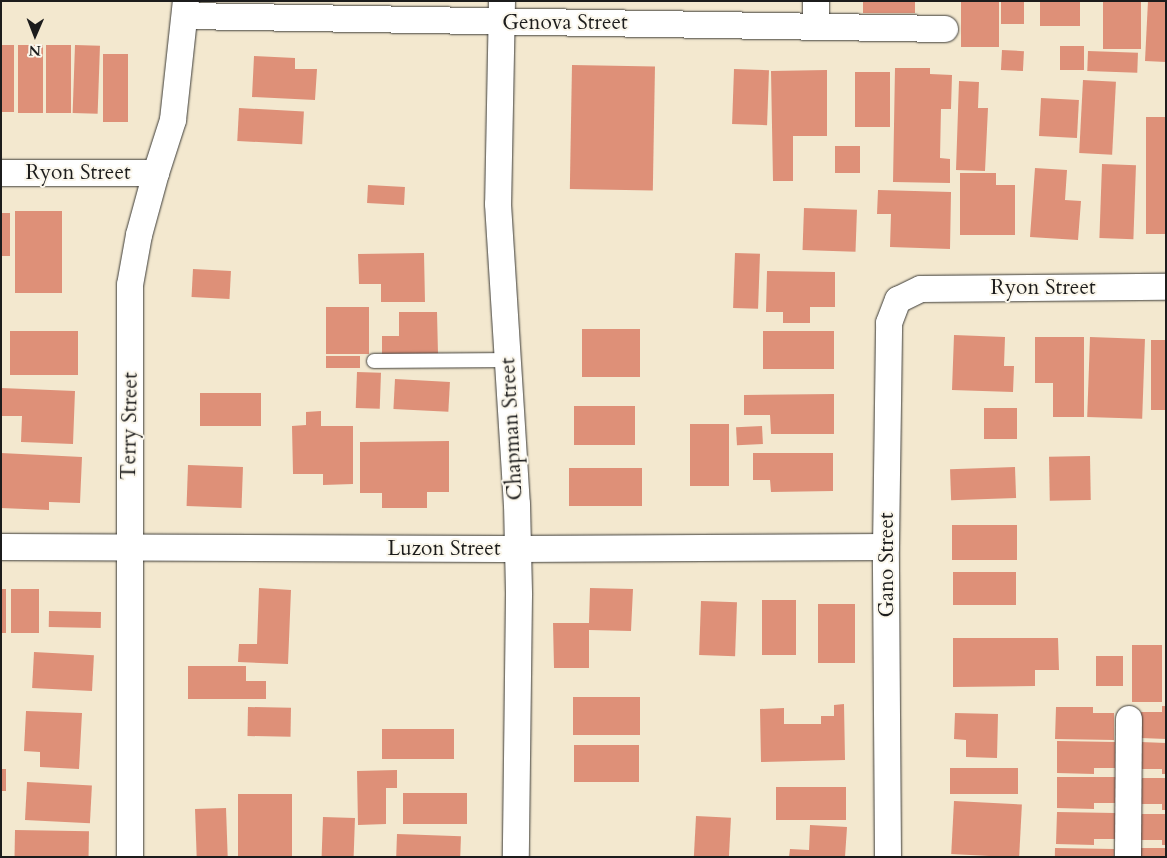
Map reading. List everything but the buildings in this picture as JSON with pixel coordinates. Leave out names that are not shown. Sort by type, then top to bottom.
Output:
[{"type":"street","name":"Genova Street","points":[[186,9],[816,14],[945,29]]},
{"type":"street","name":"Terry Street","points":[[130,857],[130,285],[139,236],[156,173],[174,120],[186,9]]},
{"type":"street","name":"Chapman Street","points":[[502,12],[498,204],[518,549],[516,857]]},
{"type":"street","name":"Ryon Street","points":[[1,173],[156,173]]},
{"type":"street","name":"Ryon Street","points":[[921,289],[1166,287]]},
{"type":"street","name":"Gano Street","points":[[888,857],[886,546],[890,323],[898,300],[921,289]]},
{"type":"street","name":"Luzon Street","points":[[1,547],[518,549],[886,546]]},
{"type":"street","points":[[1128,857],[1129,719]]},
{"type":"lane","points":[[374,361],[508,360]]}]
